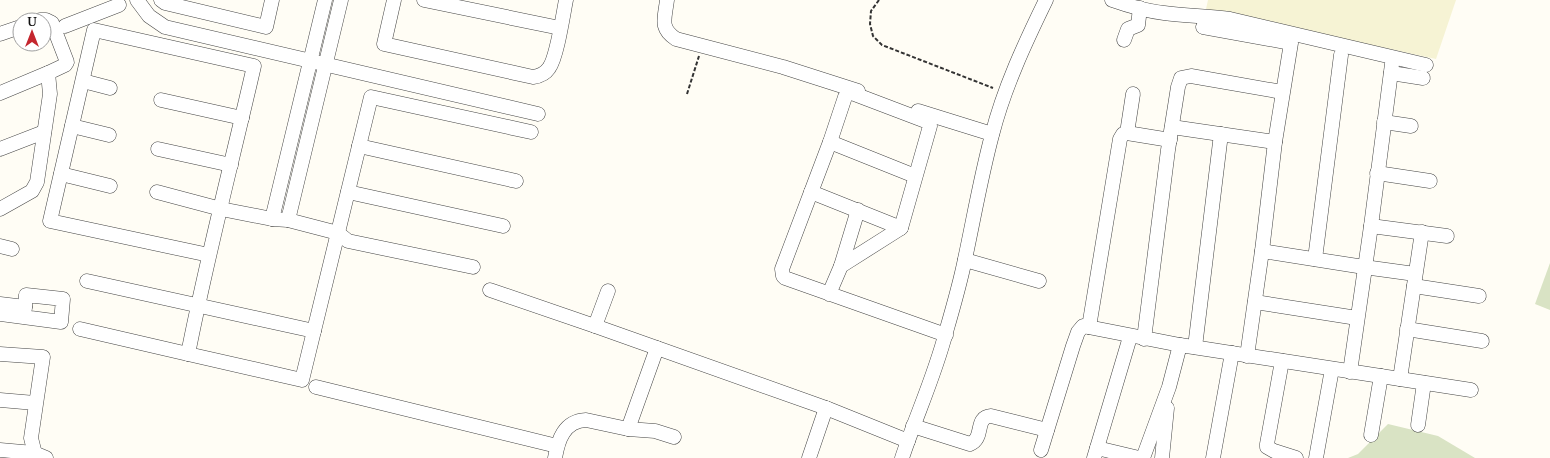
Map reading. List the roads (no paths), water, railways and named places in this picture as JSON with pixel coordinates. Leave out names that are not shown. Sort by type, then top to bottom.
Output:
[{"type":"street","points":[[137,0],[149,16],[165,27],[538,114]]},
{"type":"street","points":[[161,0],[165,3],[266,27],[272,0]]},
{"type":"street","points":[[272,219],[325,0]]},
{"type":"street","points":[[288,220],[341,0]]},
{"type":"street","points":[[394,0],[384,44],[533,77],[542,76],[550,67],[555,52],[566,0]]},
{"type":"street","points":[[424,0],[560,28]]},
{"type":"street","points":[[667,0],[664,24],[668,34],[676,39],[783,67],[850,90],[992,134]]},
{"type":"street","points":[[902,458],[946,334],[965,260],[975,207],[992,134],[1030,32],[1046,0]]},
{"type":"street","points":[[1112,0],[1165,13],[1230,19],[1425,71],[1392,68],[1350,372]]},
{"type":"street","points":[[65,26],[119,5]]},
{"type":"street","points":[[1124,40],[1128,29],[1138,25],[1140,8]]},
{"type":"street","points":[[93,15],[102,32]]},
{"type":"street","points":[[0,93],[65,65],[67,62],[52,23]]},
{"type":"street","points":[[1203,27],[1291,43],[1275,142],[1248,356]]},
{"type":"street","points":[[0,34],[12,29]]},
{"type":"street","points":[[188,354],[197,306],[254,66],[94,30],[50,221],[209,255]]},
{"type":"street","points":[[1315,259],[1341,54]]},
{"type":"street","points":[[0,209],[32,191],[37,182],[50,94],[48,73]]},
{"type":"street","points":[[1144,339],[1171,133],[1178,87],[1181,78],[1185,76],[1282,92]]},
{"type":"street","points":[[83,80],[110,88]]},
{"type":"street","points":[[850,90],[845,97],[782,272],[785,278],[946,334]]},
{"type":"street","points":[[841,266],[901,228],[930,126],[928,122],[850,90]]},
{"type":"street","points":[[1127,133],[1133,94]]},
{"type":"street","points":[[80,329],[302,380],[371,97],[531,132]]},
{"type":"street","points":[[161,100],[242,118]]},
{"type":"street","points":[[1384,122],[1411,126]]},
{"type":"street","points":[[72,126],[109,135]]},
{"type":"street","points":[[0,148],[44,132]]},
{"type":"street","points":[[1089,327],[1120,139],[1123,134],[1222,134],[1275,142]]},
{"type":"street","points":[[1195,347],[1222,134]]},
{"type":"street","points":[[830,142],[915,176]]},
{"type":"street","points":[[359,146],[516,181]]},
{"type":"street","points":[[158,149],[231,164]]},
{"type":"street","points":[[61,174],[110,186]]},
{"type":"street","points":[[1377,174],[1430,181]]},
{"type":"street","points":[[157,192],[220,209],[272,219],[288,220],[338,233],[348,241],[473,267]]},
{"type":"street","points":[[348,192],[503,226]]},
{"type":"street","points":[[811,192],[901,228]]},
{"type":"street","points":[[829,294],[841,266],[858,210]]},
{"type":"street","points":[[1371,226],[1447,236]]},
{"type":"street","points":[[1400,379],[1422,232]]},
{"type":"street","points":[[1262,251],[1364,267],[1479,296]]},
{"type":"street","points":[[965,260],[1039,281]]},
{"type":"street","points":[[87,281],[314,331]]},
{"type":"street","points":[[490,290],[826,408],[908,441]]},
{"type":"street","points":[[595,326],[608,290]]},
{"type":"street","points":[[1255,302],[1357,318]]},
{"type":"street","points":[[0,304],[25,312],[0,314]]},
{"type":"street","points":[[1041,450],[1078,332],[1083,326],[1130,337],[1471,390]]},
{"type":"street","points":[[1407,329],[1482,341]]},
{"type":"street","points":[[1130,337],[1096,453],[1139,458]]},
{"type":"street","points":[[1143,458],[1169,387],[1180,345]]},
{"type":"street","points":[[628,429],[657,348]]},
{"type":"street","points":[[1213,458],[1232,353]]},
{"type":"street","points":[[0,354],[43,358],[35,403],[31,438],[39,456]]},
{"type":"street","points":[[1282,361],[1267,447],[1274,451],[1296,458]]},
{"type":"street","points":[[1316,458],[1332,369]]},
{"type":"street","points":[[1371,435],[1381,376]]},
{"type":"street","points":[[1418,425],[1424,383]]},
{"type":"street","points":[[316,387],[556,452],[567,427],[579,420],[586,420],[628,429],[655,431],[674,437]]},
{"type":"street","points":[[1162,458],[1169,387]]},
{"type":"street","points":[[0,400],[35,403]]},
{"type":"street","points":[[809,458],[826,408]]},
{"type":"street","points":[[913,426],[970,444],[978,437],[982,420],[986,416],[1047,430]]},
{"type":"street","points":[[0,450],[39,456]]}]
